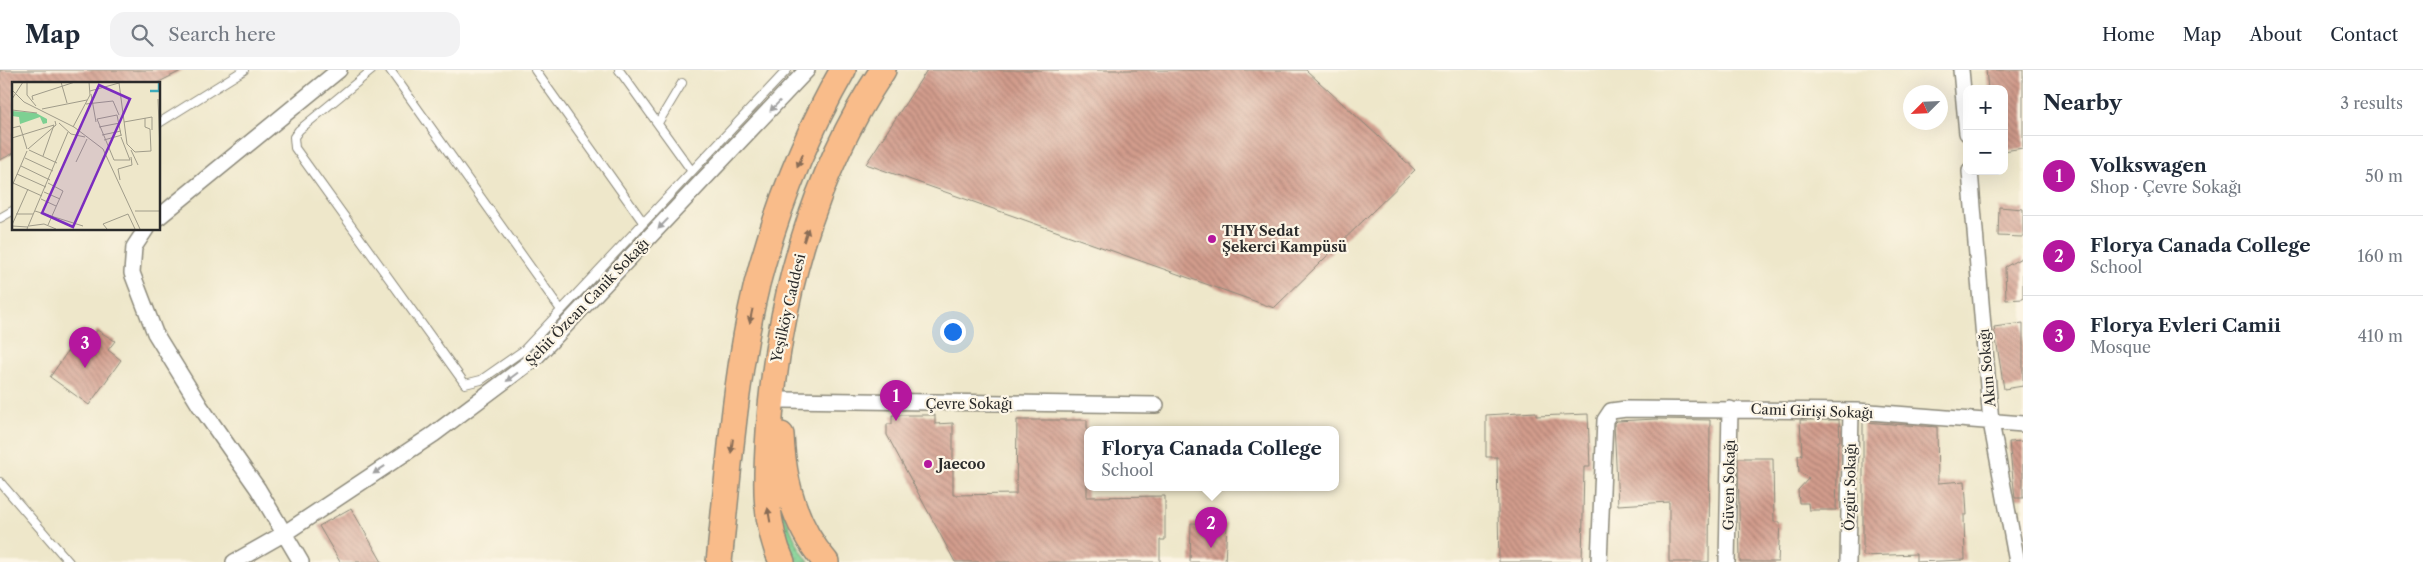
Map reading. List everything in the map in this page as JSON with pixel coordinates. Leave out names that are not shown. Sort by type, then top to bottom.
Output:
[{"type":"highway","points":[[719,562],[738,398],[757,284],[787,191],[814,127],[843,70]]},
{"type":"highway","name":"Yeşilköy Caddesi","points":[[782,562],[772,533],[766,480],[777,347],[808,227],[844,140],[856,115],[883,70]]},
{"type":"highway","points":[[777,347],[782,400],[782,460],[787,485],[806,534],[826,562]]},
{"type":"street","points":[[160,216],[339,70]]},
{"type":"street","name":"Şehit Özcan Canik Sokağı","points":[[234,562],[285,532],[434,434],[534,359],[807,70]]},
{"type":"street","points":[[1962,70],[1967,130]]},
{"type":"street","name":"Akın Sokağı","points":[[1970,175],[1991,422],[2018,562]]},
{"type":"street","points":[[145,230],[134,247],[132,273],[155,332],[200,406],[249,475],[285,532],[301,562]]},
{"type":"street","name":"Çevre Sokağı","points":[[782,400],[844,403],[1156,405]]},
{"type":"street","name":"Cami Girişi Sokağı","points":[[1599,562],[1605,420],[1611,412],[1626,409],[1851,411],[2023,424]]},
{"type":"street","name":"Güven Sokağı","points":[[1727,562],[1730,409]]},
{"type":"street","name":"Özgür Sokağı","points":[[1848,562],[1851,411]]},
{"type":"lane","points":[[160,122],[244,70]]},
{"type":"lane","points":[[372,70],[299,130],[294,137],[294,145],[465,384],[481,380],[524,350],[691,170],[787,70]]},
{"type":"lane","points":[[390,70],[561,310]]},
{"type":"lane","points":[[535,70],[643,222]]},
{"type":"lane","points":[[620,70],[691,170]]},
{"type":"lane","points":[[658,123],[682,83]]},
{"type":"lane","points":[[0,218],[12,211]]},
{"type":"lane","points":[[0,482],[69,562]]},
{"type":"green space","points":[[778,489],[786,518],[803,554],[809,562],[795,562],[791,553],[783,527]]},
{"type":"building","points":[[0,70],[183,70],[159,82],[12,82],[12,154],[0,160]]},
{"type":"building","name":"THY Sedat Şekerci Kampüsü","points":[[927,70],[1306,70],[1415,170],[1274,308],[866,164]]},
{"type":"building","points":[[1986,70],[2023,70],[2023,148],[2008,150],[2008,85],[1988,85]]},
{"type":"building","points":[[1999,207],[2023,209],[2023,237],[1998,236]]},
{"type":"building","points":[[2023,257],[2023,299],[2006,300],[2005,267]]},
{"type":"building","points":[[2023,323],[2023,386],[2004,389],[1994,327]]},
{"type":"building","points":[[83,329],[93,337],[97,330],[115,341],[108,350],[121,360],[89,405],[50,377]]},
{"type":"building","points":[[1536,412],[1536,416],[1588,414],[1590,467],[1584,467],[1582,562],[1499,562],[1497,457],[1486,457],[1486,415]]},
{"type":"building","points":[[892,415],[935,415],[935,424],[953,423],[953,495],[1016,494],[1017,420],[1087,420],[1087,426],[1084,426],[1084,491],[1087,491],[1087,497],[1165,496],[1165,540],[1160,540],[1160,562],[955,562],[887,435],[887,424],[892,424]]},
{"type":"building","points":[[1656,419],[1710,420],[1709,562],[1669,562],[1669,502],[1618,505],[1614,423],[1616,421]]},
{"type":"building","points":[[1800,420],[1839,420],[1840,441],[1838,441],[1836,510],[1809,510],[1808,503],[1799,503],[1798,490],[1809,478],[1799,472],[1798,455],[1802,455]]},
{"type":"building","points":[[1863,422],[1937,427],[1938,483],[1965,481],[1967,515],[1964,515],[1965,560],[1916,562],[1916,554],[1863,556]]},
{"type":"building","points":[[2023,441],[2023,498],[2015,498],[2009,442]]},
{"type":"building","points":[[1738,458],[1773,458],[1774,522],[1780,522],[1778,562],[1740,562]]},
{"type":"building","points":[[351,508],[382,562],[340,562],[319,526]]},
{"type":"building","points":[[1191,523],[1227,524],[1225,562],[1190,562]]},
{"type":"place","name":"THY Sedat Şekerci Kampüsü","points":[[1212,239]]},
{"type":"place","name":"Florya Evleri Camii","points":[[85,368]]},
{"type":"place","name":"Volkswagen","points":[[896,421]]},
{"type":"place","name":"Jaecoo","points":[[928,464]]},
{"type":"place","name":"Florya Canada College","points":[[1211,548]]}]
